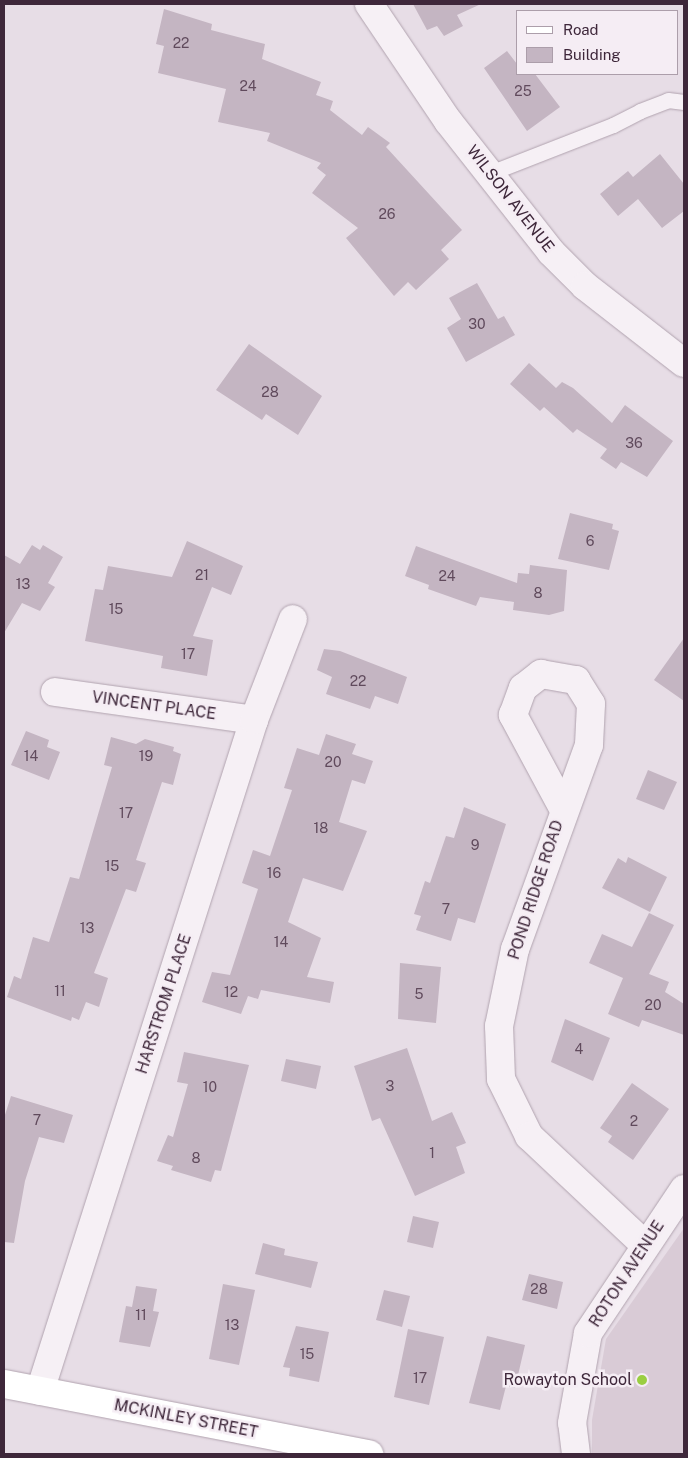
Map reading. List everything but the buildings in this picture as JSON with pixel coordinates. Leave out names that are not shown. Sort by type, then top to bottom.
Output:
[{"type":"main road","name":"MCKINLEY STREET","points":[[4,1384],[369,1454]]},
{"type":"street","name":"WILSON AVENUE","points":[[369,4],[448,120],[551,252],[585,286],[684,363]]},
{"type":"street","name":"HARSTROM PLACE","points":[[40,1391],[254,720],[293,619]]},
{"type":"street","name":"VINCENT PLACE","points":[[55,692],[254,720]]},
{"type":"street","name":"POND RIDGE ROAD","points":[[562,808],[514,949],[499,1026],[501,1079],[529,1136],[644,1244]]},
{"type":"street","name":"ROTON AVENUE","points":[[576,1454],[572,1423],[588,1333],[644,1244],[684,1189]]},
{"type":"lane","points":[[490,173],[613,125],[640,110],[668,100],[684,102]]},
{"type":"shaded area","name":"Rowayton School","points":[[684,1228],[684,1454],[592,1454],[592,1420],[606,1339]]},
{"type":"place","name":"Rowayton School","points":[[642,1380]]}]
